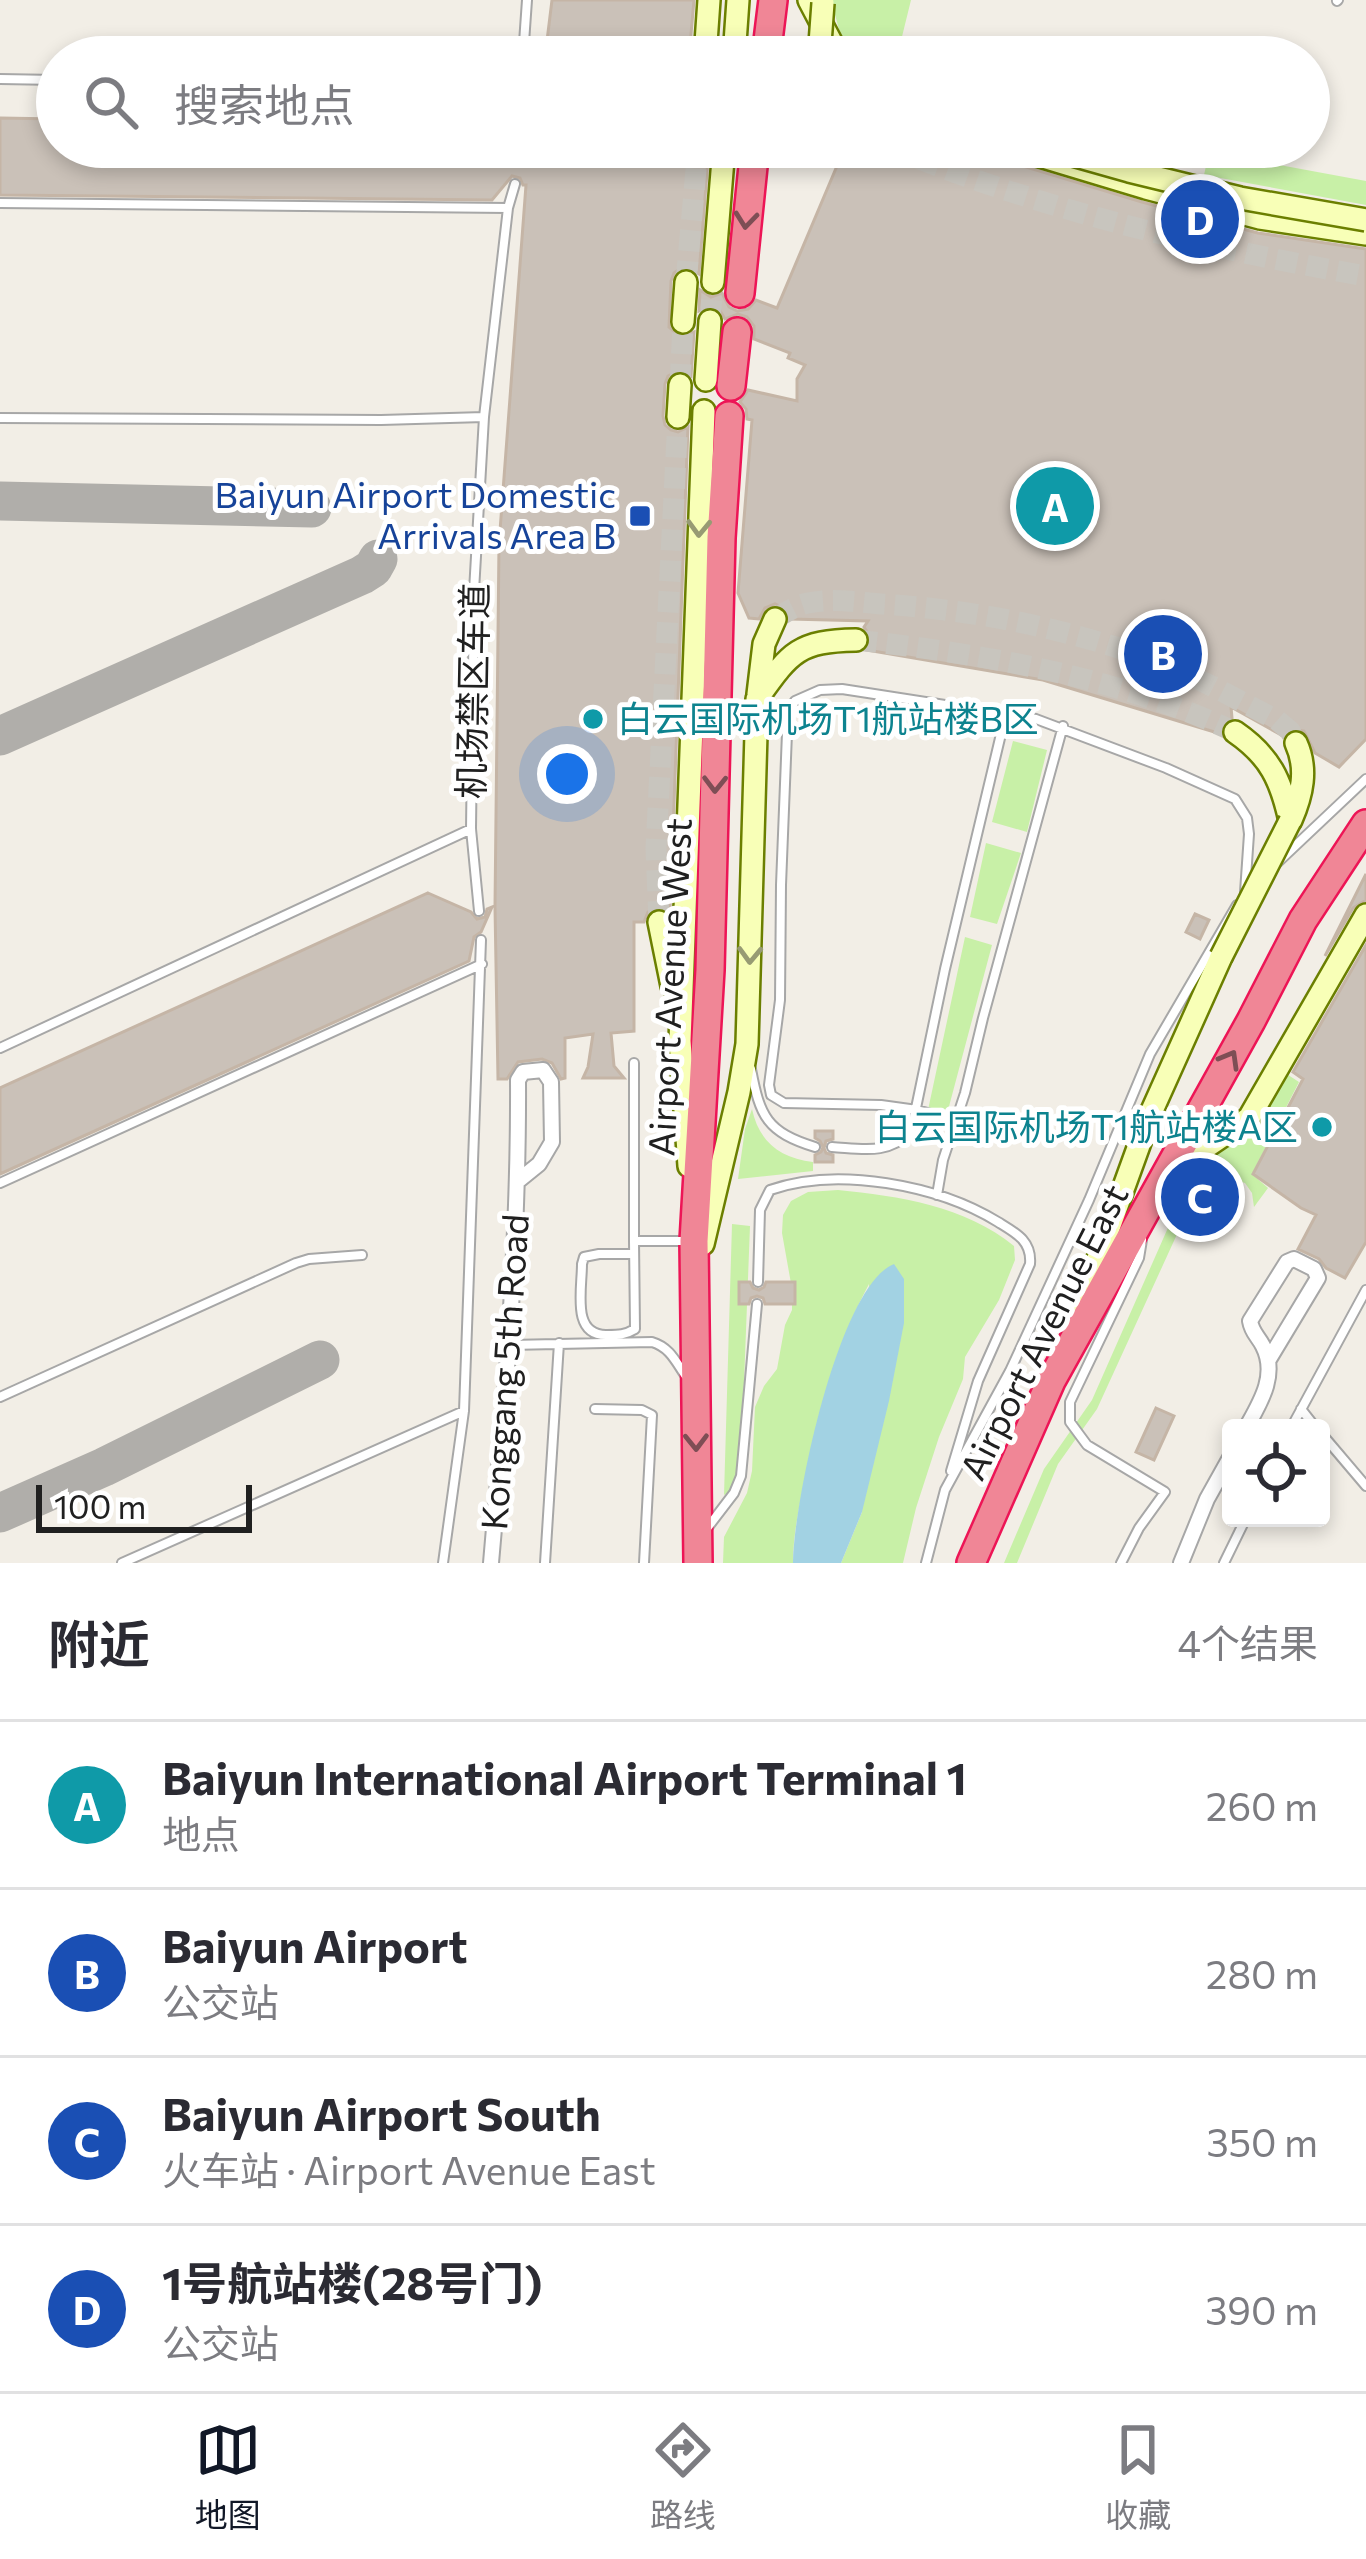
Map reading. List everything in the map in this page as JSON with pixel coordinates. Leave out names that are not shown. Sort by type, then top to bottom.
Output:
[{"type":"highway","points":[[769,36],[773,0]]},
{"type":"highway","points":[[740,293],[753,168]]},
{"type":"highway","points":[[719,383],[737,332]]},
{"type":"highway","name":"Airport Avenue West","points":[[698,1552],[694,1241],[710,970],[721,538],[717,413]]},
{"type":"highway","name":"Airport Avenue East","points":[[980,1558],[1051,1382],[1303,920],[1366,824]]},
{"type":"main road","points":[[706,36],[709,0]]},
{"type":"main road","points":[[735,36],[738,0]]},
{"type":"main road","points":[[816,1],[820,36]]},
{"type":"main road","points":[[816,1],[833,36]]},
{"type":"main road","points":[[713,282],[722,168]]},
{"type":"main road","points":[[1080,168],[1260,218],[1366,234]]},
{"type":"main road","points":[[1125,168],[1240,198],[1366,220]]},
{"type":"main road","points":[[683,322],[686,281]]},
{"type":"main road","points":[[710,321],[719,383]]},
{"type":"main road","points":[[678,417],[680,385]]},
{"type":"main road","points":[[680,1041],[717,413]]},
{"type":"main road","points":[[694,1280],[747,1044],[757,699],[764,644],[775,619]]},
{"type":"main road","points":[[757,699],[800,648],[826,640],[856,640]]},
{"type":"main road","points":[[1235,732],[1264,754],[1285,796],[1290,821]]},
{"type":"main road","points":[[1051,1382],[1150,1115],[1221,957],[1299,802],[1303,775],[1296,743]]},
{"type":"main road","points":[[1157,1187],[1249,1118],[1366,915]]},
{"type":"main road","points":[[659,922],[680,1041],[694,1241]]},
{"type":"street","name":"Konggang 5th Road","points":[[491,1563],[510,1345],[518,1080],[524,1072],[543,1070],[551,1082],[552,1142],[538,1165],[518,1181]]},
{"type":"street","points":[[1251,1419],[1265,1394],[1268,1361],[1250,1327],[1252,1316],[1288,1260],[1294,1258],[1316,1271],[1318,1278],[1268,1361]]},
{"type":"street","points":[[1181,1563],[1222,1472]]},
{"type":"lane","points":[[524,36],[527,0]]},
{"type":"lane","points":[[0,80],[36,80]]},
{"type":"lane","name":"机场禁区车道","points":[[479,911],[471,829],[474,591],[484,417],[514,184]]},
{"type":"lane","points":[[0,203],[508,208]]},
{"type":"lane","points":[[0,418],[484,417]]},
{"type":"lane","points":[[955,1120],[855,1103],[784,1103],[771,1096],[780,1000],[788,715],[795,701],[806,694],[842,689],[1006,713],[1063,727],[1235,799],[1250,834],[1245,894]]},
{"type":"lane","points":[[832,1147],[870,1149],[898,1144],[911,1132],[1006,713]]},
{"type":"lane","points":[[937,1195],[1063,727]]},
{"type":"lane","points":[[945,1490],[1010,1371],[1150,1054],[1226,920],[1245,894],[1366,778]]},
{"type":"lane","points":[[0,1048],[471,829]]},
{"type":"lane","points":[[443,1563],[464,1411],[482,940]]},
{"type":"lane","points":[[0,1183],[482,964]]},
{"type":"lane","points":[[747,1044],[763,1115],[785,1136],[815,1147]]},
{"type":"lane","points":[[634,1063],[635,1329],[622,1335],[594,1335],[582,1321],[584,1257],[634,1255]]},
{"type":"lane","points":[[758,1282],[760,1210],[770,1190],[787,1184],[893,1184],[937,1195],[988,1216],[1022,1237],[1030,1264],[978,1382],[926,1563]]},
{"type":"lane","points":[[1121,1563],[1165,1492],[1088,1445],[1070,1422],[1070,1402],[1138,1258],[1157,1187]]},
{"type":"lane","points":[[634,1241],[694,1241]]},
{"type":"lane","points":[[0,1396],[296,1263],[362,1255]]},
{"type":"lane","points":[[1295,1419],[1366,1290]]},
{"type":"lane","points":[[698,1552],[741,1476],[757,1304]]},
{"type":"lane","points":[[545,1563],[559,1343]]},
{"type":"lane","points":[[510,1345],[662,1345],[694,1389]]},
{"type":"lane","points":[[595,1409],[642,1410],[652,1415],[644,1563]]},
{"type":"lane","points":[[1300,1409],[1309,1419]]},
{"type":"lane","points":[[122,1563],[464,1411]]},
{"type":"lane","points":[[1330,1444],[1366,1486]]},
{"type":"lane","points":[[1224,1563],[1242,1527]]},
{"type":"green space","points":[[831,0],[911,0],[902,36],[840,33]]},
{"type":"green space","points":[[1206,168],[1296,168],[1366,181],[1366,205],[1204,175]]},
{"type":"green space","points":[[1013,741],[1047,750],[1027,832],[992,822]]},
{"type":"green space","points":[[986,843],[1021,853],[997,924],[970,917]]},
{"type":"green space","points":[[965,937],[992,945],[947,1114],[928,1110]]},
{"type":"green space","points":[[1282,1071],[1299,1082],[1252,1174],[1268,1188],[1254,1207],[1252,1193],[1237,1181],[1212,1182],[1195,1195],[1097,1409],[1058,1464],[1017,1563],[1004,1563],[1044,1469],[1092,1400],[1182,1196],[1204,1158]]},
{"type":"green space","points":[[752,1109],[766,1139],[791,1157],[813,1162],[813,1171],[738,1179]]},
{"type":"green space","points":[[838,1190],[953,1212],[1014,1246],[1015,1260],[999,1300],[965,1357],[963,1379],[939,1437],[903,1563],[841,1563],[862,1512],[869,1284],[826,1392],[798,1512],[793,1563],[723,1563],[724,1537],[747,1493],[752,1471],[755,1407],[777,1369],[792,1310],[783,1215],[791,1201],[808,1192]]},
{"type":"green space","points":[[732,1224],[750,1226],[736,1478],[732,1490],[724,1495]]},
{"type":"water","points":[[894,1264],[904,1279],[904,1323],[862,1512],[841,1563],[793,1563],[810,1449],[837,1353],[874,1281]]},
{"type":"building","points":[[552,0],[694,0],[691,36],[548,36]]},
{"type":"building","name":"白云国际机场T1航站楼B区","points":[[0,118],[36,119],[36,168],[707,168],[699,274],[681,268],[671,281],[669,327],[681,337],[694,332],[691,376],[680,370],[668,376],[663,416],[671,430],[688,427],[670,912],[655,908],[644,922],[634,922],[634,1031],[611,1033],[614,1066],[624,1078],[583,1078],[593,1034],[565,1038],[565,1078],[542,1059],[518,1062],[507,1079],[498,1079],[499,544],[526,185],[512,176],[492,200],[0,195]]},
{"type":"building","points":[[836,168],[1029,168],[1258,233],[1366,249],[1366,739],[1339,767],[1315,753],[1304,731],[1292,729],[1283,736],[1231,707],[1232,718],[1222,724],[1221,734],[1043,680],[867,650],[871,638],[864,627],[868,621],[790,619],[786,609],[775,604],[765,608],[759,619],[749,618],[738,593],[752,420],[747,419],[740,402],[748,390],[797,401],[797,379],[805,365],[788,358],[790,353],[754,339],[754,326],[747,317],[738,314],[725,319],[712,306],[699,311],[700,290],[711,297],[722,293],[737,311],[748,309],[756,300],[777,308]]},
{"type":"building","points":[[1366,874],[1366,900],[1353,908],[1325,956]]},
{"type":"building","points":[[428,893],[477,919],[492,907],[474,937],[469,961],[0,1174],[0,1088]]},
{"type":"building","points":[[1195,914],[1209,920],[1200,939],[1186,932]]},
{"type":"building","name":"白云国际机场T1航站楼A区","points":[[1366,945],[1366,1242],[1345,1278],[1298,1249],[1316,1215],[1253,1174],[1303,1079],[1293,1072]]},
{"type":"building","points":[[815,1131],[833,1131],[833,1139],[824,1148],[833,1155],[833,1162],[815,1162],[823,1147]]},
{"type":"building","points":[[739,1282],[750,1282],[759,1290],[766,1282],[795,1282],[795,1304],[765,1304],[757,1296],[749,1304],[739,1304]]},
{"type":"building","points":[[1156,1408],[1174,1416],[1154,1460],[1136,1452]]},
{"type":"taxiway","points":[[0,501],[312,508]]},
{"type":"taxiway","points":[[0,736],[362,575],[378,559]]},
{"type":"taxiway","points":[[0,1513],[320,1360]]},
{"type":"tunnel","points":[[686,282],[696,168]]},
{"type":"tunnel","points":[[944,168],[1124,225],[1366,276]]},
{"type":"tunnel","points":[[710,321],[713,282]]},
{"type":"tunnel","points":[[680,385],[683,322]]},
{"type":"tunnel","points":[[659,922],[656,848],[678,417]]},
{"type":"tunnel","points":[[775,619],[808,603],[844,601],[952,611],[1058,631],[1190,676],[1277,720],[1296,743]]},
{"type":"tunnel","points":[[856,640],[953,653],[1097,682],[1235,732]]},
{"type":"place","name":"1号航站楼(28号门)","points":[[1200,219]]},
{"type":"place","name":"Baiyun International Airport Terminal 1","points":[[1055,506]]},
{"type":"place","name":"Baiyun Airport Domestic Arrivals Area B","points":[[640,516]]},
{"type":"place","name":"Baiyun Airport","points":[[1163,654]]},
{"type":"place","name":"白云国际机场T1航站楼B区","points":[[593,719]]},
{"type":"place","name":"白云国际机场T1航站楼A区","points":[[1322,1127]]},
{"type":"place","name":"Baiyun Airport South","points":[[1200,1197]]}]
